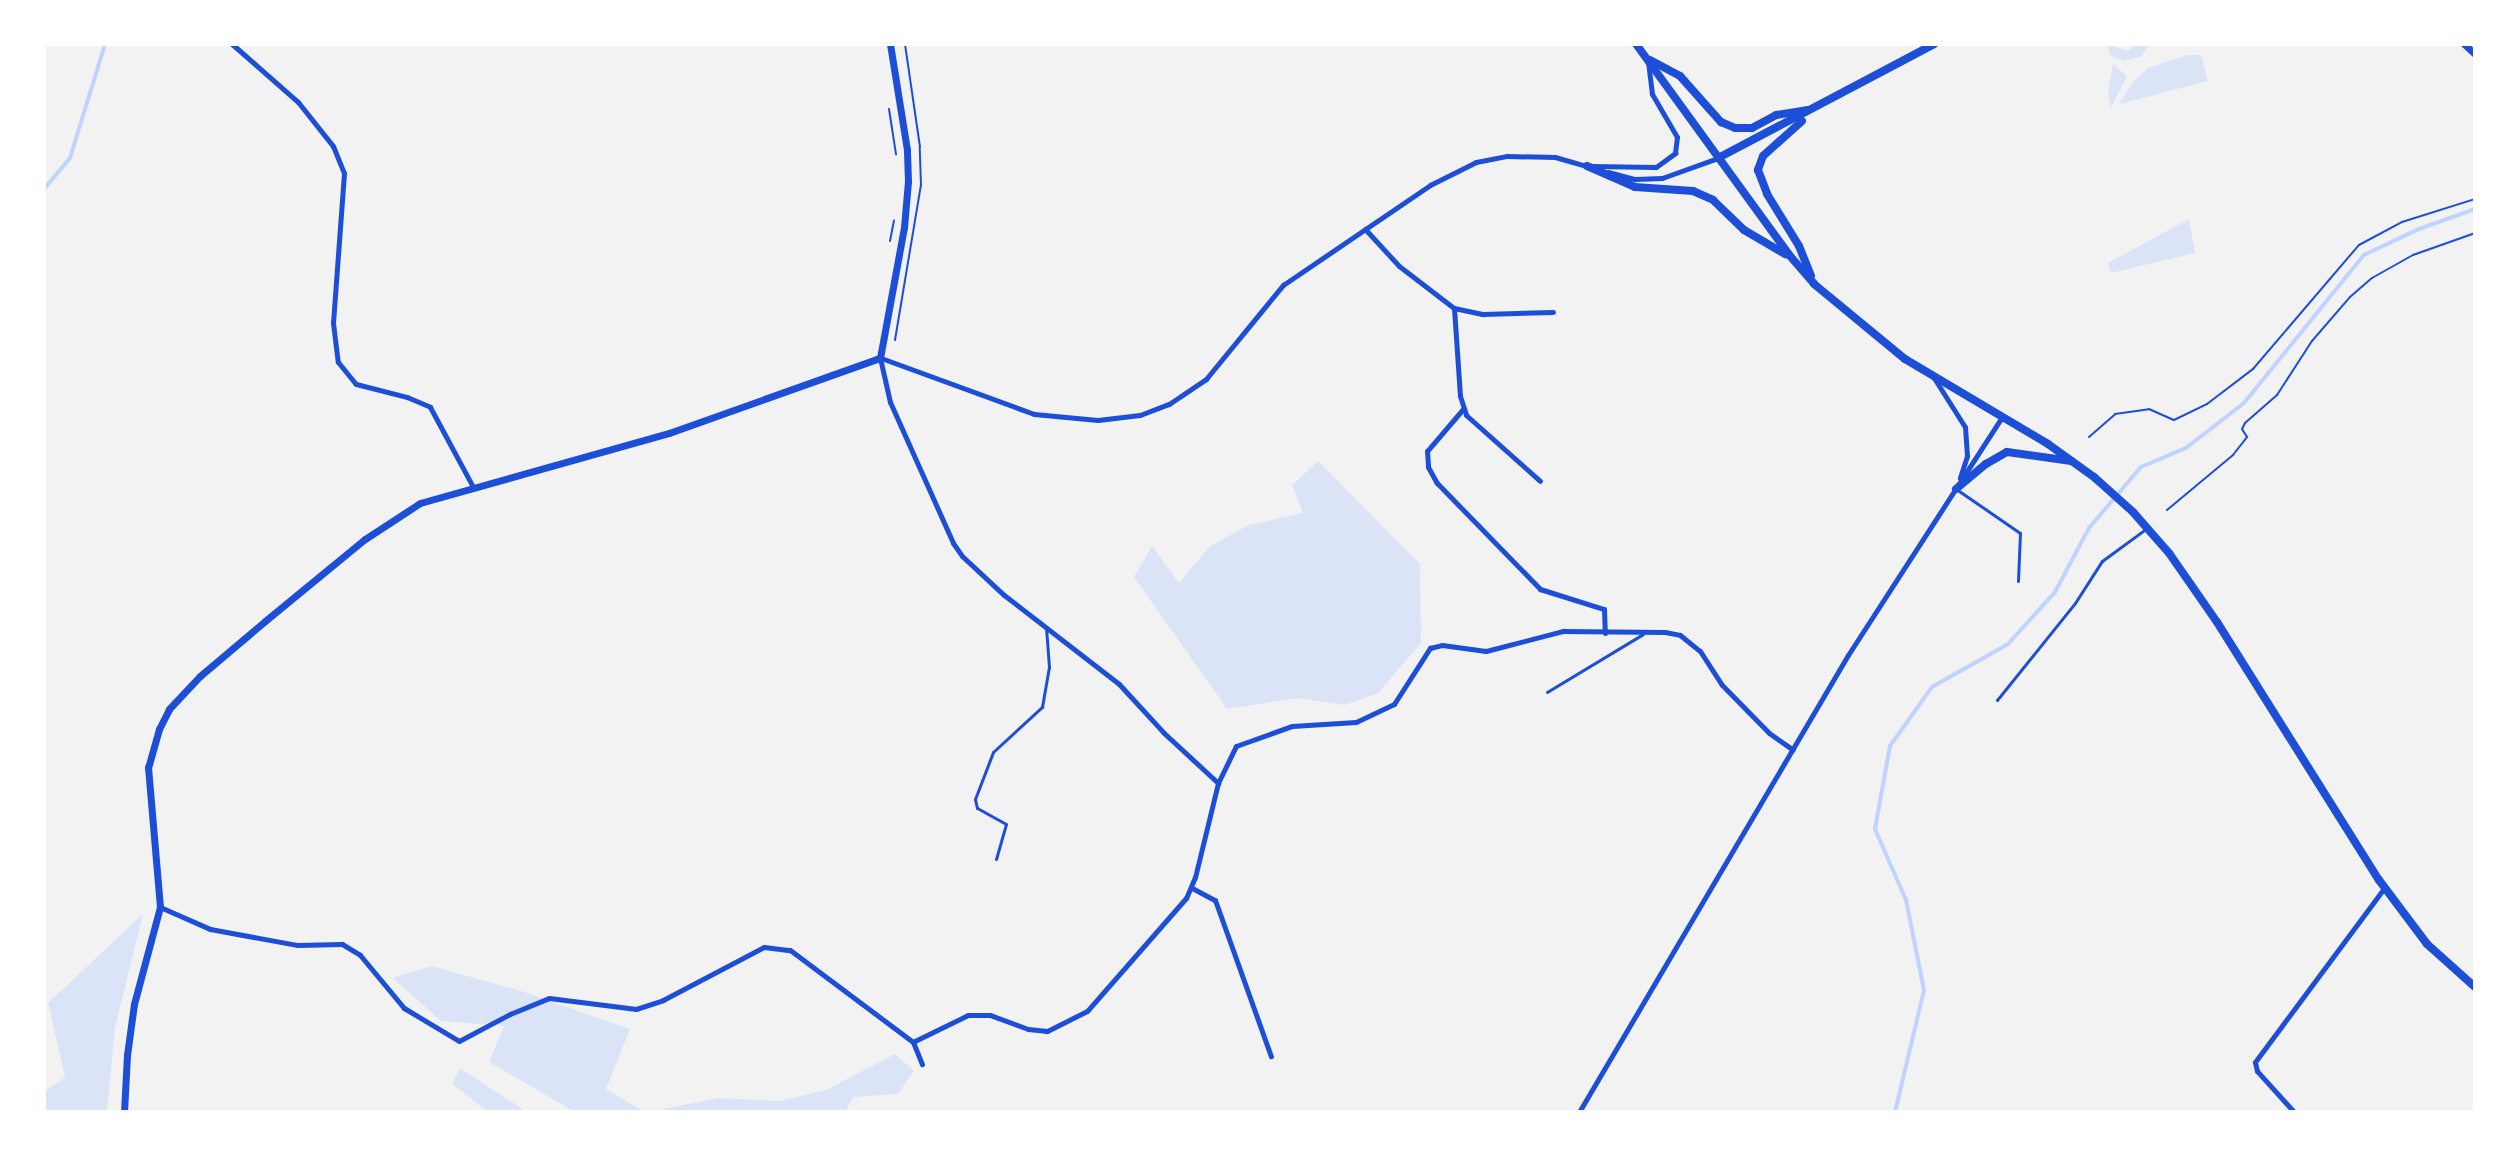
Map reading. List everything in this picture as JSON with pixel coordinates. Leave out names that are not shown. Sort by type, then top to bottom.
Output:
[{"type":"main road","points":[[1636,44],[1790,256],[1814,284],[1881,341],[2072,461],[2133,512],[2217,622],[2384,887],[2427,944],[2475,987]]},
{"type":"main road","points":[[1720,157],[1934,44]]},
{"type":"main road","points":[[1647,58],[1680,76],[1721,122],[1735,128],[1752,128],[1776,115],[1816,109]]},
{"type":"main road","points":[[1814,284],[1799,246],[1767,194],[1758,170],[1763,156],[1816,109]]},
{"type":"main road","points":[[1587,166],[1635,187],[1693,191],[1713,200],[1744,230],[1790,256]]},
{"type":"main road","points":[[1956,489],[1986,464],[2007,452],[2072,461]]},
{"type":"street","points":[[232,44],[298,102],[333,146],[344,173],[333,323],[338,362],[356,384],[407,397],[430,407],[472,485]]},
{"type":"street","points":[[890,44],[907,150],[908,181],[905,217],[880,358],[890,402],[953,543],[977,570],[1119,684],[1164,733],[1218,783]]},
{"type":"street","points":[[2464,44],[2475,54]]},
{"type":"street","points":[[1587,166],[1656,167],[1675,153],[1677,137],[1652,94],[1647,58]]},
{"type":"street","points":[[124,1112],[134,1004],[160,907],[148,768],[159,729],[169,709],[200,676],[365,539],[420,503],[472,485],[598,456],[880,358],[1034,414],[1087,420],[1140,415],[1169,404],[1206,379],[1283,285],[1430,185],[1476,162],[1530,154],[1635,179],[1662,178],[1720,157]]},
{"type":"street","points":[[1365,229],[1399,266],[1454,308],[1483,314],[1553,312]]},
{"type":"street","points":[[1454,308],[1463,409],[1540,481]]},
{"type":"street","points":[[1932,374],[1957,412],[1968,441],[1967,456],[1956,489]]},
{"type":"street","points":[[1463,409],[1427,451],[1428,467],[1437,483],[1540,589],[1601,606],[1606,612],[1605,633]]},
{"type":"street","points":[[1579,1112],[1848,655],[2002,416]]},
{"type":"street","points":[[913,1042],[978,1013],[1047,1031],[1087,1011],[1192,888],[1218,783],[1236,746],[1292,726],[1356,722],[1394,704],[1430,648],[1442,645],[1486,651],[1507,648],[1552,632],[1675,633],[1693,645],[1722,685],[1774,738],[1793,750]]},
{"type":"street","points":[[2294,1112],[2257,1071],[2255,1062],[2384,887]]},
{"type":"street","points":[[1192,888],[1215,900],[1271,1056]]},
{"type":"street","points":[[160,907],[210,929],[297,945],[342,944],[360,955],[404,1008],[459,1041],[549,998],[636,1009],[650,1005],[764,947],[790,950],[913,1042],[922,1064]]},
{"type":"lane","points":[[1956,489],[2020,533],[2018,581]]},
{"type":"lane","points":[[1997,700],[2075,603],[2102,561],[2147,528]]},
{"type":"lane","points":[[996,859],[1006,824],[977,808],[975,799],[993,752],[1042,707],[1049,667],[1046,627]]},
{"type":"lane","points":[[1547,692],[1646,632]]},
{"type":"path","points":[[888,97],[898,167]]},
{"type":"path","points":[[2089,437],[2115,414],[2149,409],[2174,420],[2207,404],[2253,369],[2359,245],[2402,222],[2475,199]]},
{"type":"path","points":[[890,245],[894,216]]},
{"type":"path","points":[[2167,510],[2233,455],[2247,437],[2242,429],[2245,423],[2277,395],[2312,341],[2350,297],[2372,278],[2403,260],[2475,233]]},
{"type":"path","points":[[884,338],[897,340]]},
{"type":"shaded area","points":[[2108,44],[2128,51],[2138,44],[2151,44],[2140,57],[2124,61],[2110,55]]},
{"type":"shaded area","points":[[2187,55],[2201,55],[2208,81],[2119,104],[2134,81],[2148,68]]},
{"type":"shaded area","points":[[2113,64],[2127,76],[2111,107],[2108,93]]},
{"type":"shaded area","points":[[2189,219],[2195,253],[2111,273],[2108,263]]},
{"type":"shaded area","points":[[1318,461],[1420,564],[1421,643],[1378,693],[1345,705],[1298,698],[1227,709],[1134,577],[1152,546],[1179,583],[1210,546],[1249,525],[1303,513],[1292,485]]},
{"type":"shaded area","points":[[143,914],[115,1028],[107,1112],[44,1112],[44,1092],[65,1077],[48,1003]]},
{"type":"shaded area","points":[[432,966],[521,991],[630,1029],[606,1089],[645,1112],[575,1112],[489,1062],[504,1026],[441,1021],[393,978]]},
{"type":"shaded area","points":[[895,1054],[914,1071],[898,1094],[853,1097],[845,1112],[650,1112],[718,1098],[780,1101],[826,1090]]},
{"type":"shaded area","points":[[460,1069],[527,1112],[489,1112],[452,1084]]},
{"type":"waterway","points":[[44,189],[70,158],[105,44]]},
{"type":"waterway","points":[[1895,1112],[1924,990],[1906,900],[1875,829],[1890,746],[1932,687],[2008,644],[2055,592],[2089,528],[2141,467],[2186,448],[2244,403],[2364,255],[2419,229],[2475,209]]}]
